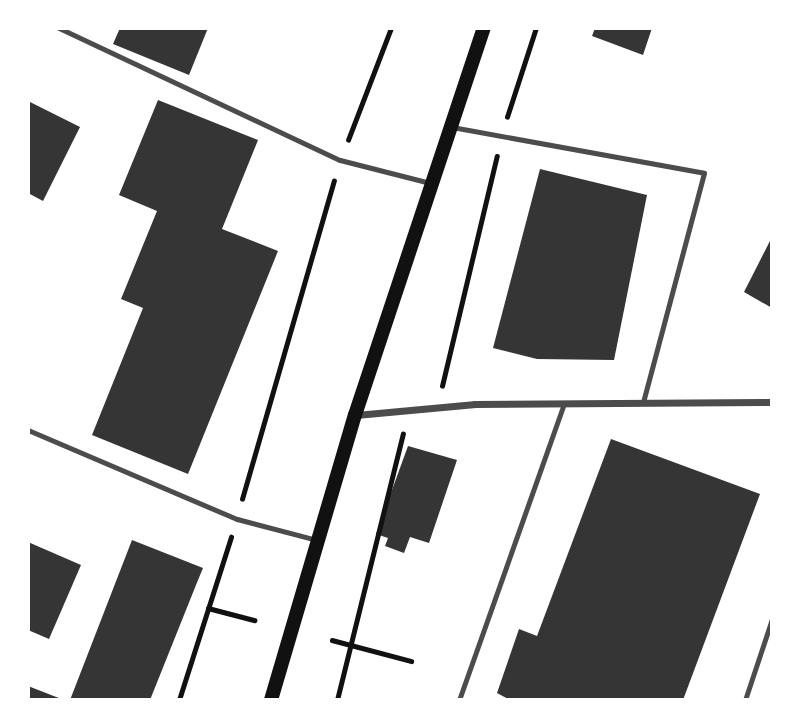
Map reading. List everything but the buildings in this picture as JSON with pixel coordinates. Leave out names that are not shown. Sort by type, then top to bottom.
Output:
[{"type":"main road","points":[[271,700],[355,415],[430,183],[484,28]]},
{"type":"street","points":[[355,415],[437,407],[772,402]]},
{"type":"lane","points":[[59,28],[340,160],[430,183]]},
{"type":"lane","points":[[450,127],[704,173],[643,403]]},
{"type":"lane","points":[[459,700],[564,404]]},
{"type":"lane","points":[[28,430],[237,519],[317,540]]},
{"type":"lane","points":[[745,700],[772,619]]},
{"type":"path","points":[[179,700],[237,519],[340,160],[391,28]]},
{"type":"path","points":[[437,407],[502,136],[536,28]]},
{"type":"path","points":[[337,700],[376,523],[411,410]]},
{"type":"path","points":[[208,608],[254,620]]},
{"type":"path","points":[[332,640],[411,661]]}]
